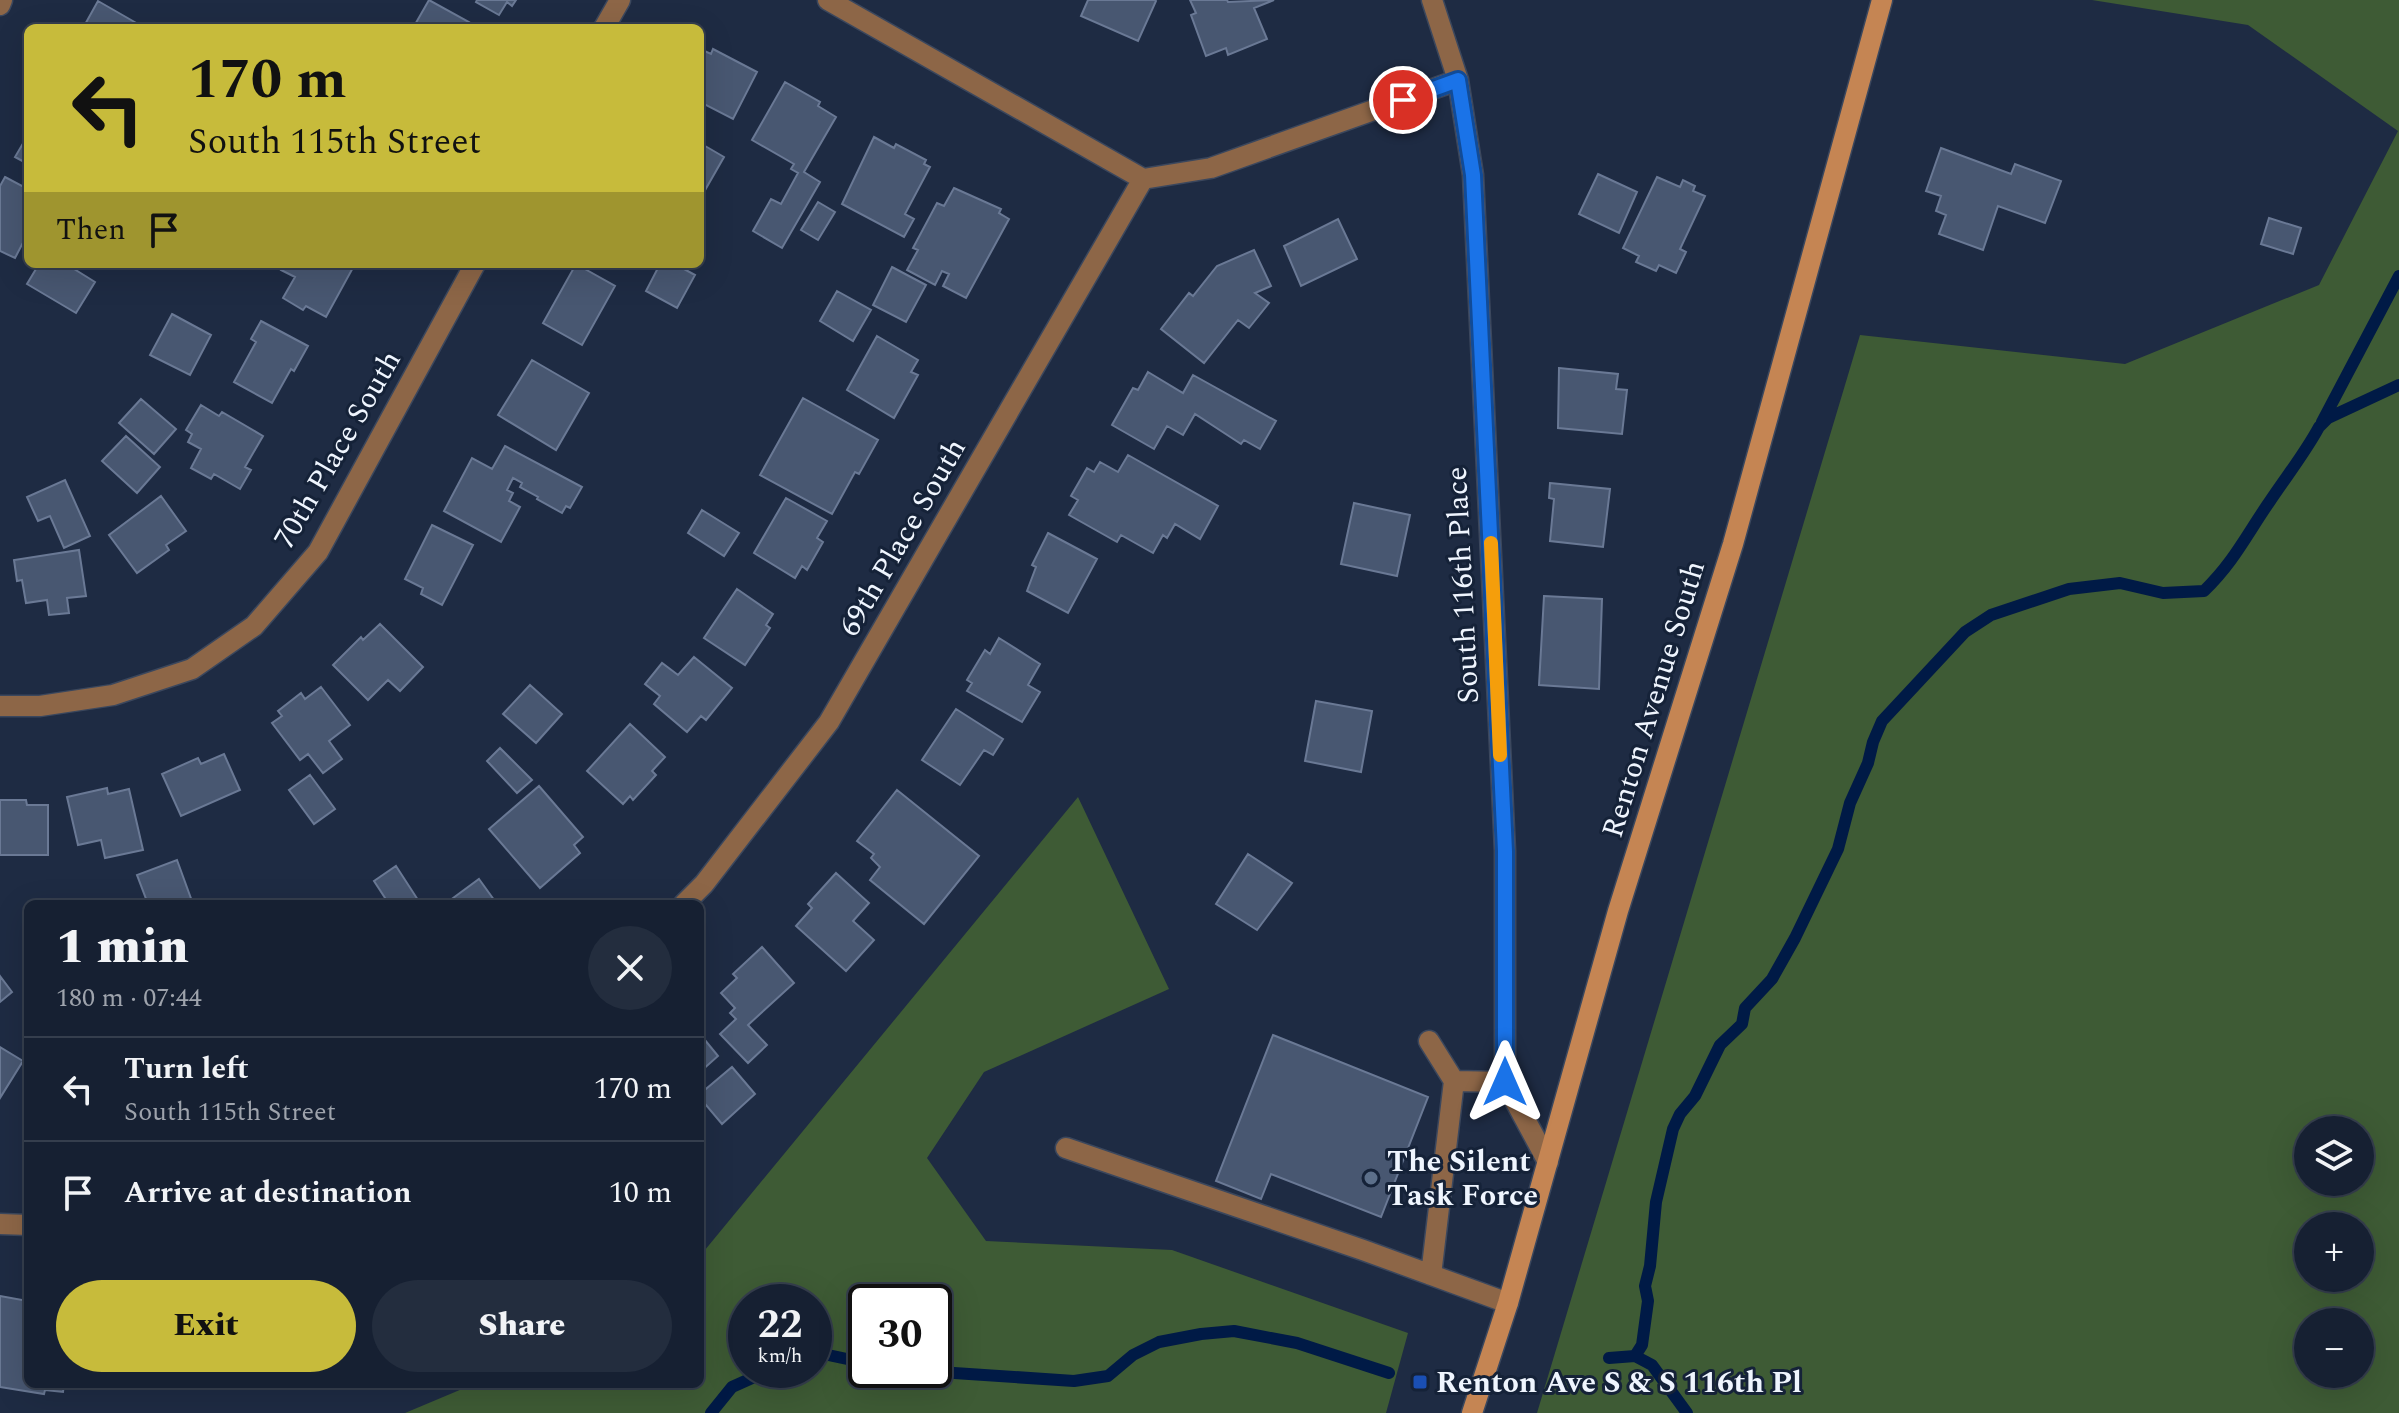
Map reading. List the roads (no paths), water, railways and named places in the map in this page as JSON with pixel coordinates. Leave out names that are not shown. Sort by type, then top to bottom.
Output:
[{"type":"main road","name":"Renton Avenue South","points":[[1472,1413],[1508,1303],[1618,911],[1733,544],[1882,0]]},
{"type":"street","points":[[606,24],[620,0]]},
{"type":"street","points":[[828,0],[1143,179],[1211,168],[1458,80]]},
{"type":"street","name":"South 116th Place","points":[[1432,0],[1458,80],[1473,175],[1505,851],[1505,1082],[1548,1162]]},
{"type":"street","name":"69th Place South","points":[[688,900],[704,884],[829,722],[1143,179]]},
{"type":"street","name":"70th Place South","points":[[0,706],[40,706],[113,695],[192,669],[254,626],[318,552],[473,268]]},
{"type":"street","points":[[1429,1041],[1454,1081],[1431,1275]]},
{"type":"street","points":[[1454,1081],[1505,1082]]},
{"type":"street","points":[[1066,1148],[1508,1303]]},
{"type":"street","points":[[0,1224],[24,1225]]},
{"type":"waterway","points":[[2322,422],[2399,276]]},
{"type":"waterway","points":[[1635,1356],[1642,1345],[1648,1301],[1645,1286],[1656,1202],[1673,1129],[1680,1114],[1695,1096],[1720,1045],[1742,1024],[1745,1008],[1772,979],[1795,938],[1838,849],[1850,803],[1882,721],[1965,632],[1991,615],[2069,589],[2120,583],[2163,593],[2204,591],[2232,558],[2319,427],[2328,418],[2399,385]]},
{"type":"waterway","points":[[952,1373],[1074,1381],[1108,1376],[1133,1355],[1159,1342],[1234,1331],[1297,1343],[1389,1373]]},
{"type":"waterway","points":[[832,1356],[848,1359]]},
{"type":"waterway","points":[[1609,1358],[1635,1356],[1652,1365],[1687,1413]]},
{"type":"waterway","points":[[711,1413],[731,1388]]},
{"type":"place","name":"The Silent Task Force","points":[[1371,1178]]},
{"type":"place","name":"Renton Ave S & S 116th Pl","points":[[1420,1382]]}]
